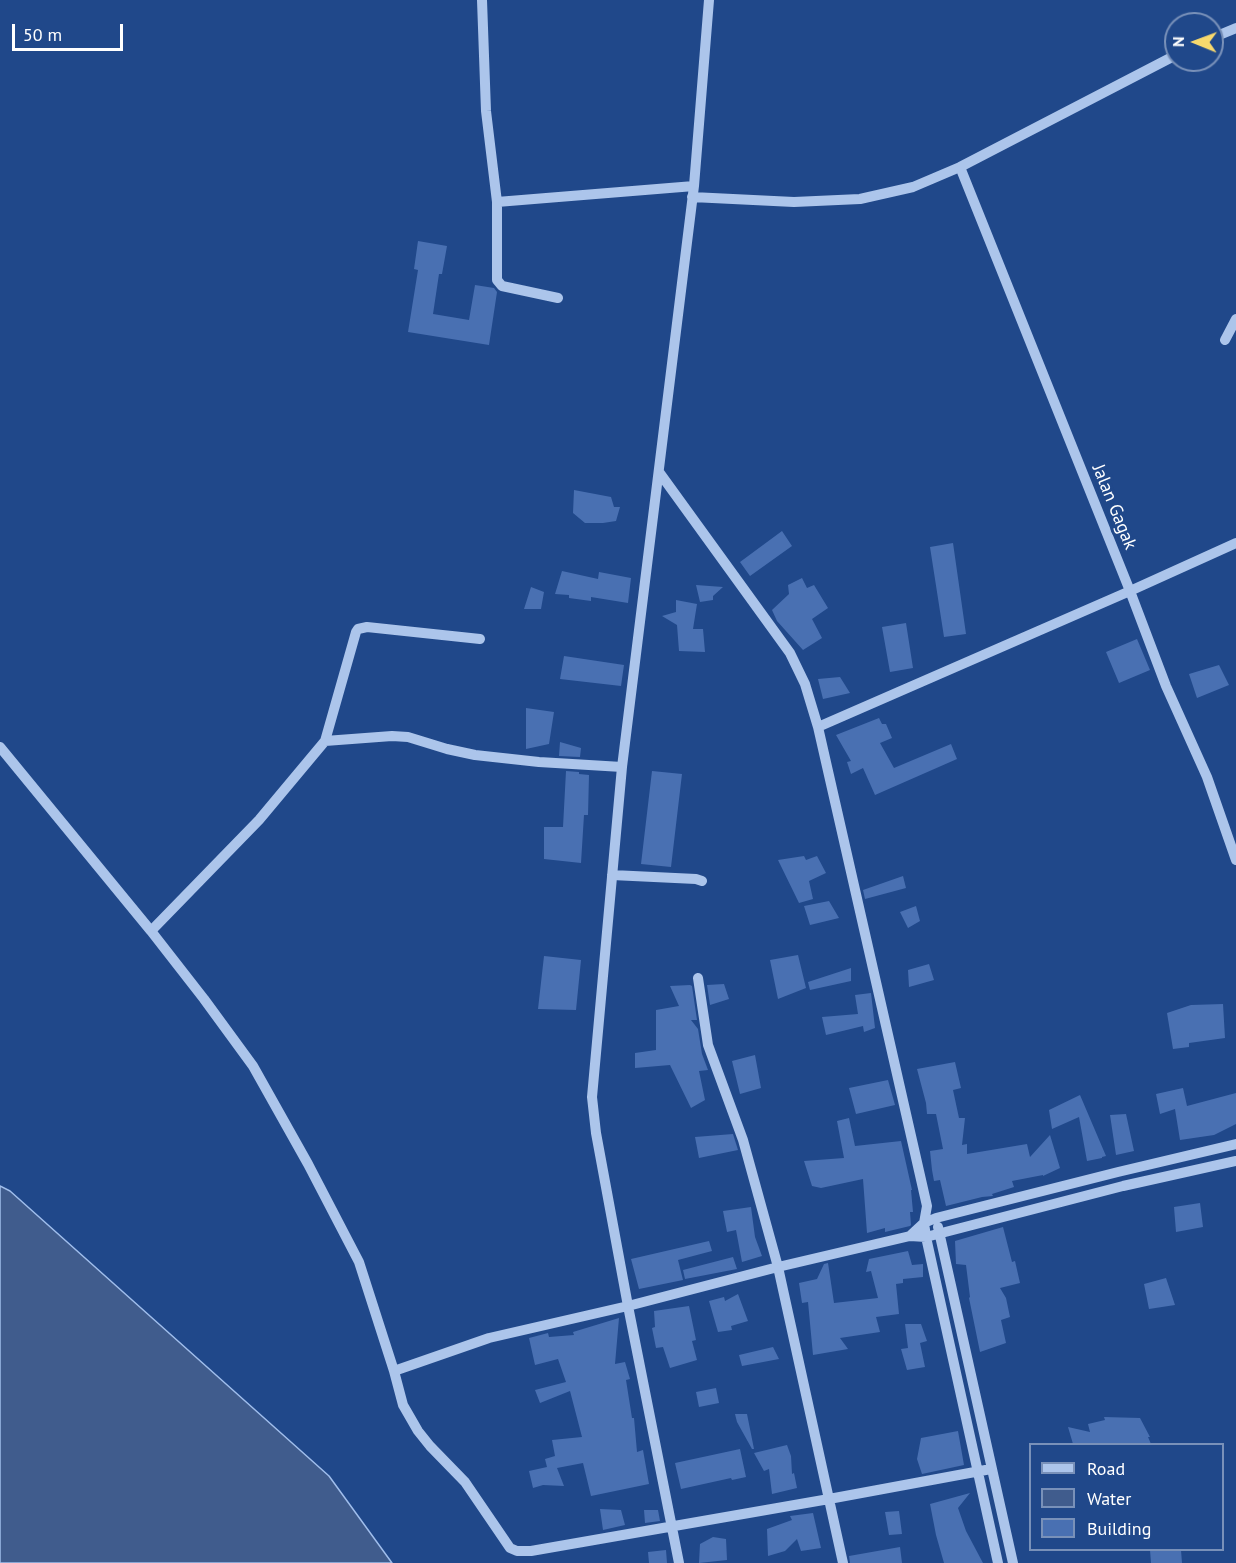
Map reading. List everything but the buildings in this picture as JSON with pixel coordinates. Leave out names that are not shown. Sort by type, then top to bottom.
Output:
[{"type":"street","points":[[482,0],[486,111],[496,202],[499,284],[558,298]]},
{"type":"street","points":[[679,1563],[628,1306],[596,1133],[592,1097],[622,767],[693,191],[708,0]]},
{"type":"street","points":[[496,202],[693,191],[794,202],[860,199],[913,187],[960,167],[1164,61]]},
{"type":"street","name":"Jalan Gagak","points":[[960,167],[1131,591],[1166,686],[1207,777],[1236,860]]},
{"type":"street","points":[[1224,340],[1236,319]]},
{"type":"street","points":[[659,472],[790,652],[805,684],[818,727],[927,1206],[924,1223],[926,1237],[998,1563]]},
{"type":"street","points":[[818,727],[1236,543]]},
{"type":"street","points":[[151,932],[259,820],[325,741],[358,629],[367,627],[480,639]]},
{"type":"street","points":[[325,741],[408,737],[475,755],[622,767]]},
{"type":"street","points":[[0,747],[151,932],[253,1066],[359,1262],[403,1405],[418,1431],[465,1482],[510,1548],[517,1551],[531,1551],[830,1499],[991,1468]]},
{"type":"street","points":[[612,875],[702,881]]},
{"type":"street","points":[[698,978],[708,1045],[743,1140],[778,1267],[843,1563]]},
{"type":"street","points":[[910,1236],[924,1223],[936,1218],[1236,1144]]},
{"type":"street","points":[[394,1371],[489,1338],[910,1236],[926,1237],[1123,1186],[1236,1161]]},
{"type":"street","points":[[927,1206],[936,1218],[1013,1563]]},
{"type":"water","points":[[0,1186],[10,1191],[329,1476],[392,1563],[0,1563]]}]
